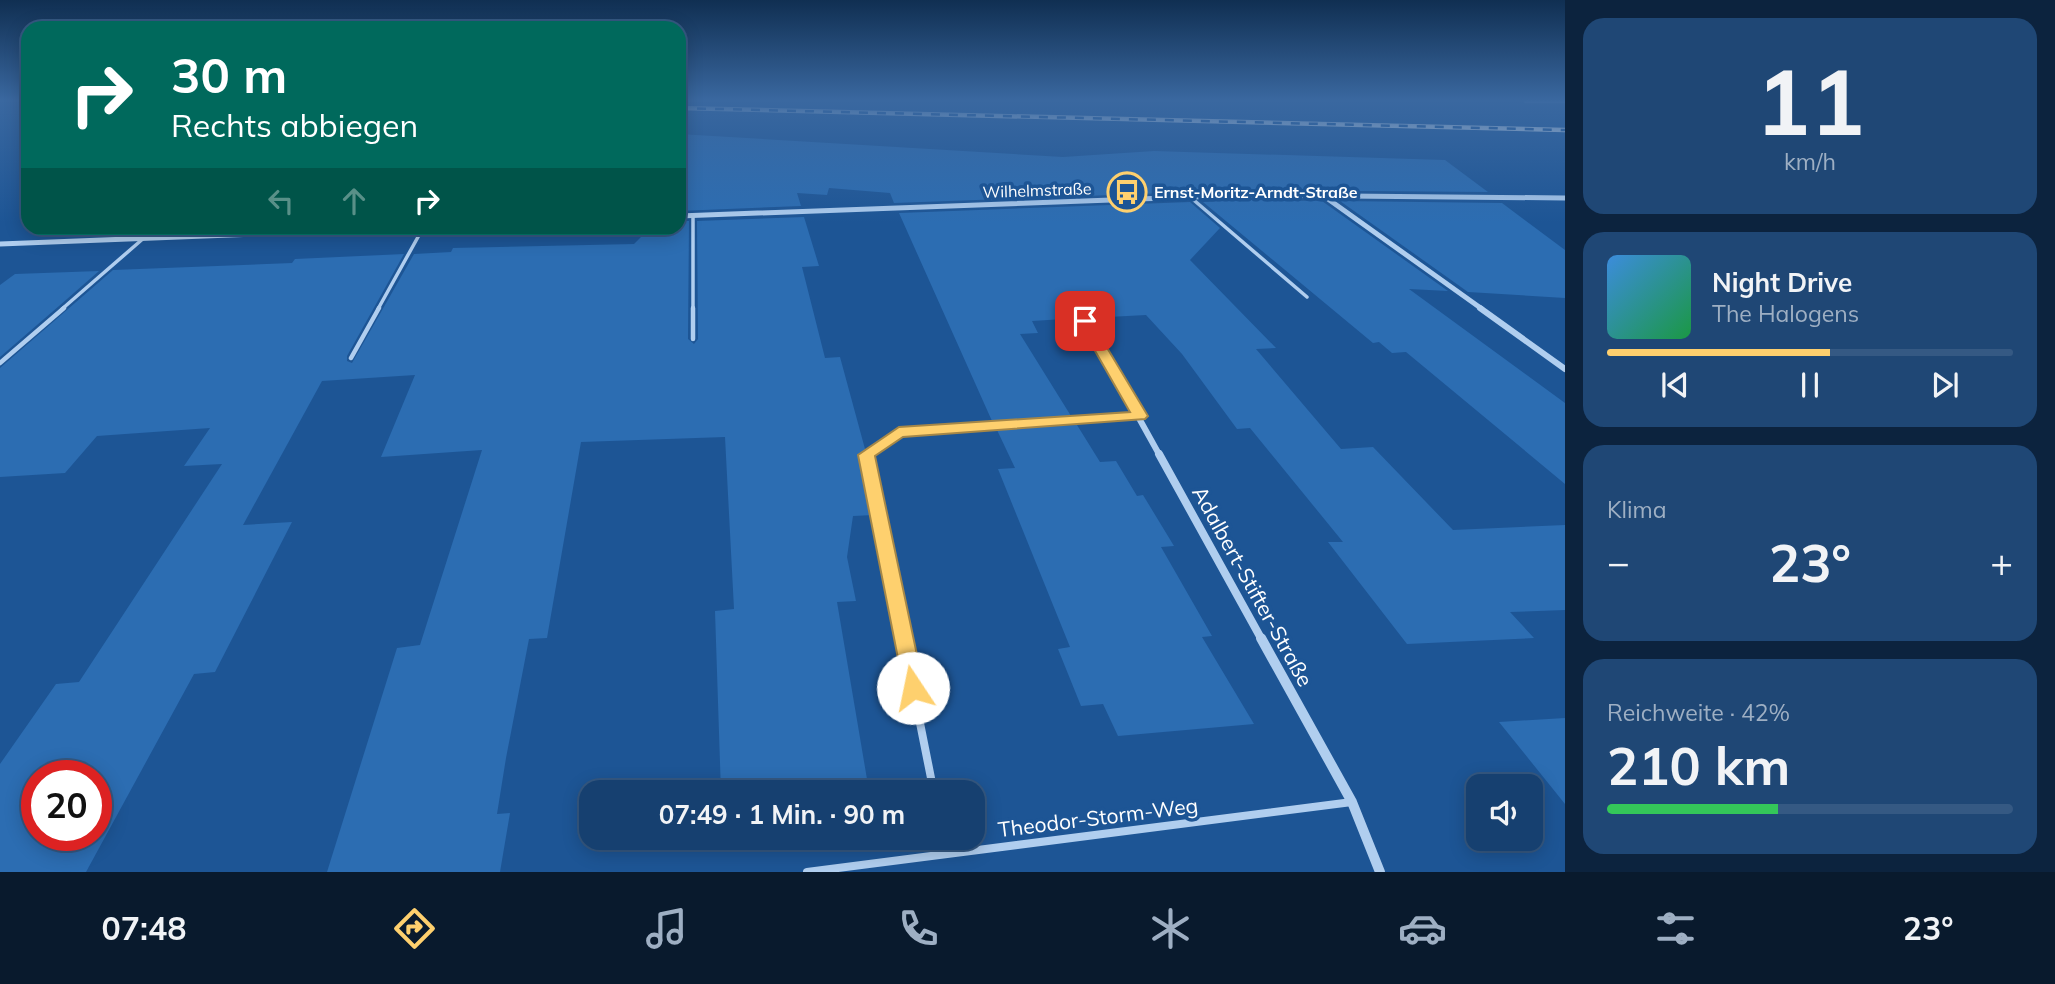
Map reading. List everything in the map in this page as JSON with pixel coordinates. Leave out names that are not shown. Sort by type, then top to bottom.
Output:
[{"type":"street","name":"Wilhelmstraße","points":[[686,216],[1319,193],[1565,198]]},
{"type":"street","points":[[1319,193],[1565,369]]},
{"type":"street","points":[[0,244],[203,235]]},
{"type":"street","name":"Adalbert-Stifter-Straße","points":[[1085,321],[1352,802],[1380,872]]},
{"type":"lane","points":[[1189,197],[1307,297]]},
{"type":"lane","points":[[693,216],[693,338]]},
{"type":"lane","points":[[351,358],[419,235]]},
{"type":"lane","points":[[0,363],[145,237]]},
{"type":"lane","points":[[930,780],[866,455],[899,432],[1140,416]]},
{"type":"lane","name":"Theodor-Storm-Weg","points":[[807,872],[1352,802]]},
{"type":"lane","points":[[945,850],[946,854]]},
{"type":"building","points":[[686,142],[807,142],[1063,157],[1154,151],[1445,160],[1488,192],[1247,190],[894,203],[890,193],[829,188],[827,195],[797,193],[801,206],[686,211]]},
{"type":"building","points":[[1322,201],[1448,291],[1409,289],[1565,403],[1565,484],[1406,352],[1392,353],[1379,342],[1373,343],[1203,202]]},
{"type":"building","points":[[1340,201],[1502,203],[1565,250],[1565,298],[1468,292]]},
{"type":"building","points":[[1190,202],[1220,228],[1190,260],[1276,348],[1256,349],[1341,449],[1373,447],[1453,530],[1565,525],[1565,610],[1510,612],[1534,638],[1407,644],[1328,542],[1343,542],[1250,428],[1237,429],[1182,354],[1146,315],[1090,318],[1084,315],[1080,318],[1032,321],[1038,333],[1020,334],[1071,416],[992,421],[899,213]]},
{"type":"building","points":[[804,217],[819,266],[802,267],[825,358],[840,357],[865,449],[861,457],[874,515],[853,516],[847,557],[856,601],[837,602],[867,780],[721,780],[715,611],[734,609],[725,437],[581,442],[547,638],[529,639],[506,758],[497,814],[510,813],[500,872],[327,872],[397,648],[420,645],[482,450],[381,457],[415,375],[322,381],[243,525],[292,522],[215,672],[194,674],[112,824],[112,760],[21,760],[21,851],[97,851],[86,872],[0,872],[0,764],[56,684],[79,682],[222,464],[184,466],[210,428],[97,436],[65,473],[0,477],[0,368],[113,270],[292,263],[295,259],[404,254],[347,356],[347,361],[352,363],[414,254],[451,252],[453,248],[634,244],[643,235],[686,235],[686,221],[689,221],[688,339],[694,344],[698,339],[697,221]]},
{"type":"building","points":[[99,271],[0,357],[0,285],[15,274]]},
{"type":"building","points":[[1077,425],[1100,462],[1116,461],[1137,496],[1143,495],[1174,546],[1161,547],[1212,636],[1202,637],[1254,724],[1118,736],[1103,704],[1081,706],[1058,649],[1070,647],[998,469],[1015,468],[997,430]]},
{"type":"building","points":[[1565,718],[1565,804],[1543,774],[1499,722]]},
{"type":"place","name":"Ernst-Moritz-Arndt-Straße","points":[[1127,192]]},
{"type":"route","points":[[913,688],[866,455],[899,432],[1140,416],[1085,321]]}]
